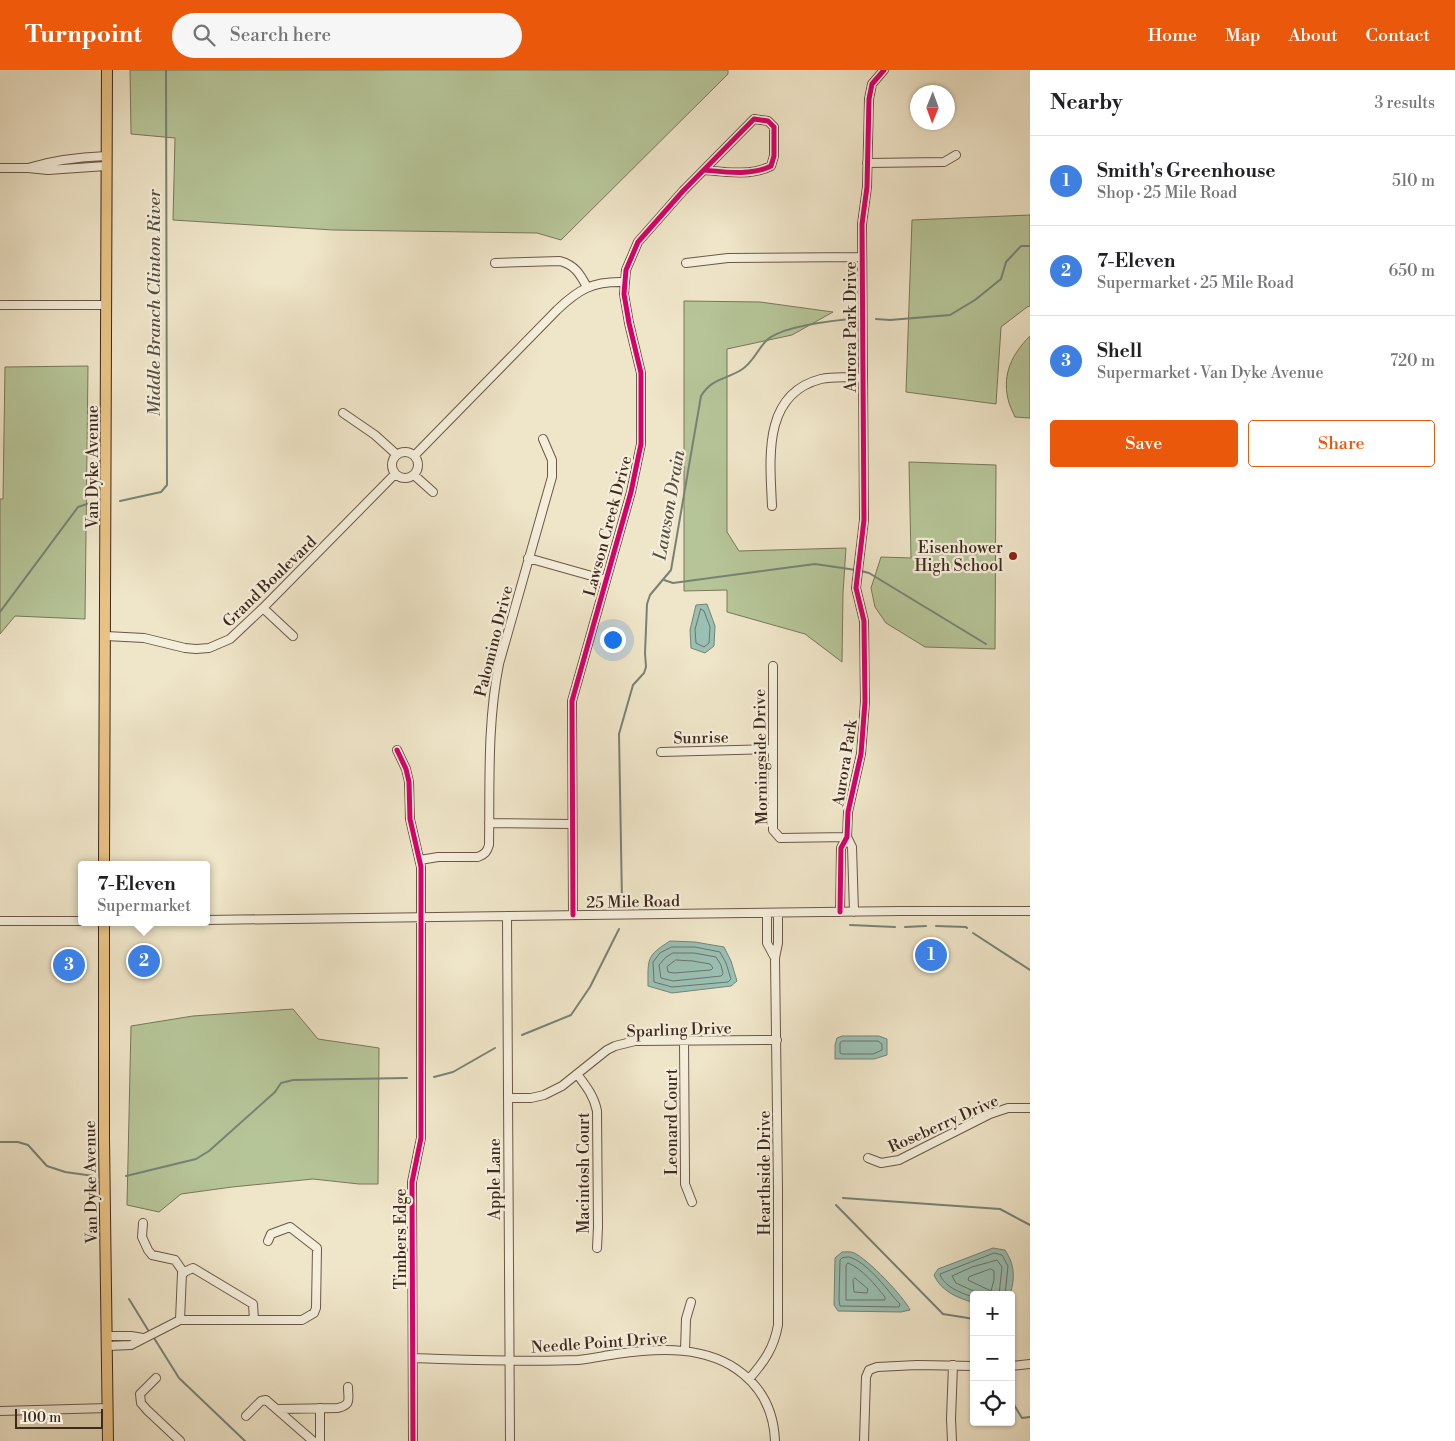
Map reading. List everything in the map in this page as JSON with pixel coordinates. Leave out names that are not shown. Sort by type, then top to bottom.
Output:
[{"type":"main road","name":"Van Dyke Avenue","points":[[104,861],[107,70]]},
{"type":"main road","name":"Van Dyke Avenue","points":[[104,926],[104,1139],[108,1441]]},
{"type":"street","name":"Aurora Park Drive","points":[[856,588],[864,520],[862,224],[867,187],[868,99],[872,84],[880,71]]},
{"type":"street","name":"Lawson Creek Drive","points":[[573,915],[572,702],[631,492],[641,444],[641,373],[624,294],[626,270],[638,242],[683,191],[754,119],[768,121],[774,127],[774,156],[771,166],[762,170],[727,172],[704,170]]},
{"type":"street","points":[[867,163],[944,162],[956,155]]},
{"type":"street","points":[[28,168],[48,162],[79,157],[106,161]]},
{"type":"street","points":[[79,157],[80,167]]},
{"type":"street","points":[[0,168],[48,170],[80,167],[106,161]]},
{"type":"street","points":[[686,264],[728,258],[862,257]]},
{"type":"street","points":[[496,263],[560,261],[569,263],[577,269],[587,287]]},
{"type":"street","points":[[415,455],[577,292],[587,287],[610,282],[624,282]]},
{"type":"street","points":[[0,305],[107,305]]},
{"type":"street","points":[[772,506],[771,462],[773,432],[775,422],[789,397],[798,389],[822,379],[841,377],[862,378]]},
{"type":"street","points":[[343,413],[375,435],[396,454]]},
{"type":"street","name":"Palomino Drive","points":[[420,860],[438,857],[478,857],[485,854],[489,845],[489,738],[494,690],[499,664],[553,468],[550,454],[543,439]]},
{"type":"street","points":[[396,454],[406,452],[415,455]]},
{"type":"street","points":[[396,454],[392,463],[395,474],[403,478],[414,475],[418,470],[415,455]]},
{"type":"street","name":"Grand Boulevard","points":[[106,636],[144,638],[185,648],[209,648],[230,639],[395,474]]},
{"type":"street","points":[[414,475],[433,492]]},
{"type":"street","points":[[528,558],[606,580]]},
{"type":"street","name":"Aurora Park","points":[[840,912],[841,848],[847,837],[848,812],[861,754],[864,729],[864,621],[856,588]]},
{"type":"street","points":[[263,608],[293,636]]},
{"type":"street","name":"Morningside Drive","points":[[772,666],[773,830],[780,838],[847,837]]},
{"type":"street","name":"Sunrise","points":[[661,752],[772,749]]},
{"type":"street","name":"Timbers Edge","points":[[397,750],[406,769],[409,782],[410,819],[420,860],[421,1138],[412,1182],[413,1441]]},
{"type":"street","points":[[489,823],[572,824]]},
{"type":"street","name":"Aurora Park","points":[[847,837],[852,847],[854,912]]},
{"type":"street","points":[[840,873],[854,872]]},
{"type":"street","name":"25 Mile Road","points":[[210,920],[1030,911]]},
{"type":"street","name":"Hearthside Drive","points":[[767,913],[767,943],[775,958]]},
{"type":"street","name":"Hearthside Drive","points":[[749,1379],[770,1352],[776,1339],[778,1325],[775,958],[778,943],[778,913]]},
{"type":"street","name":"Apple Lane","points":[[507,916],[510,1441]]},
{"type":"street","points":[[0,921],[78,921]]},
{"type":"street","name":"Sparling Drive","points":[[508,1098],[531,1098],[544,1095],[562,1086],[607,1050],[635,1041],[777,1040]]},
{"type":"street","name":"Leonard Court","points":[[684,1041],[685,1184],[692,1202]]},
{"type":"street","name":"Macintosh Court","points":[[577,1074],[591,1092],[597,1111],[597,1248]]},
{"type":"street","name":"Roseberry Drive","points":[[868,1158],[881,1163],[899,1160],[990,1114],[1008,1108],[1030,1108]]},
{"type":"street","points":[[143,1223],[142,1237],[148,1250],[152,1254],[175,1260],[184,1272]]},
{"type":"street","points":[[107,1341],[132,1336],[143,1338],[180,1320],[302,1320],[314,1313],[316,1308],[317,1248],[290,1227],[271,1234],[268,1241]]},
{"type":"street","points":[[180,1320],[182,1273],[193,1268],[253,1304],[254,1320]]},
{"type":"street","points":[[685,1351],[686,1320],[691,1302]]},
{"type":"street","name":"Needle Point Drive","points":[[414,1358],[509,1361],[581,1360],[632,1352],[685,1351],[706,1354],[719,1358],[749,1379],[765,1400],[773,1423],[775,1441]]},
{"type":"street","points":[[1015,1366],[1030,1364]]},
{"type":"street","points":[[864,1441],[866,1378],[869,1370],[902,1366],[970,1366]]},
{"type":"street","points":[[952,1441],[950,1419],[953,1366]]},
{"type":"street","points":[[156,1378],[140,1394],[141,1403],[180,1441]]},
{"type":"street","points":[[278,1409],[338,1408],[346,1406],[348,1403],[348,1388]]},
{"type":"street","points":[[246,1416],[261,1401],[266,1400],[313,1441]]},
{"type":"street","points":[[0,1411],[108,1408]]},
{"type":"street","points":[[320,1408],[320,1441]]},
{"type":"green space","points":[[130,70],[728,70],[728,74],[561,240],[537,233],[333,230],[173,220],[175,138],[131,134]]},
{"type":"green space","points":[[1030,215],[1030,306],[1001,327],[996,404],[906,392],[912,220]]},
{"type":"green space","points":[[684,301],[760,302],[833,312],[792,335],[727,349],[727,532],[739,551],[846,548],[842,662],[805,634],[727,612],[727,590],[684,591]]},
{"type":"green space","points":[[1030,336],[1030,418],[1015,417],[1008,399],[1008,372],[1014,357]]},
{"type":"green space","points":[[88,366],[85,619],[15,616],[0,634],[0,499],[3,499],[5,367]]},
{"type":"green space","points":[[909,462],[996,465],[995,649],[925,647],[886,623],[875,607],[871,588],[881,557],[911,558]]},
{"type":"green space","points":[[293,1009],[318,1039],[379,1048],[378,1184],[313,1179],[181,1194],[159,1212],[127,1205],[131,1026],[193,1016]]},
{"type":"water","points":[[707,604],[715,626],[714,646],[705,653],[691,648],[690,630],[696,605]]},
{"type":"water","points":[[670,941],[695,942],[724,947],[731,961],[737,981],[731,986],[672,993],[648,986],[650,959],[656,951]]},
{"type":"water","points":[[842,1036],[879,1036],[887,1039],[887,1055],[874,1059],[835,1059],[837,1038]]},
{"type":"water","points":[[993,1248],[1005,1250],[1011,1261],[1013,1283],[1011,1291],[970,1291],[970,1301],[950,1293],[940,1285],[934,1275],[938,1269]]},
{"type":"water","points":[[842,1252],[852,1252],[868,1263],[893,1288],[910,1310],[901,1312],[838,1311],[834,1305],[835,1258]]},
{"type":"waterway","name":"Middle Branch Clinton River","points":[[120,501],[161,492],[167,485],[166,70]]},
{"type":"waterway","name":"Lawson Drain","points":[[876,319],[890,320],[950,315],[975,300],[1001,279],[1006,262],[1021,246],[1030,246]]},
{"type":"waterway","name":"Lawson Drain","points":[[622,901],[619,734],[633,685],[644,673],[646,667],[647,604],[650,595],[671,570],[701,396],[714,382],[745,367],[766,341],[773,336],[806,325],[850,319]]},
{"type":"waterway","name":"Middle Branch Clinton River","points":[[0,612],[78,507],[90,503],[97,504]]},
{"type":"waterway","points":[[664,580],[673,583],[815,564],[856,570]]},
{"type":"waterway","points":[[861,571],[869,573],[986,644]]},
{"type":"waterway","points":[[850,925],[895,927]]},
{"type":"waterway","points":[[905,927],[926,926]]},
{"type":"waterway","points":[[936,926],[967,928]]},
{"type":"waterway","name":"Lawson Drain","points":[[522,1035],[571,1015],[590,987],[619,929]]},
{"type":"waterway","points":[[973,933],[1030,970]]},
{"type":"waterway","name":"Lawson Drain","points":[[434,1077],[453,1072],[495,1048]]},
{"type":"waterway","name":"Lawson Drain","points":[[126,1176],[196,1159],[209,1151],[275,1092],[281,1083],[293,1080],[407,1078]]},
{"type":"waterway","name":"Lawson Drain","points":[[0,1142],[18,1142],[28,1145],[47,1166],[65,1172],[94,1176]]},
{"type":"waterway","points":[[843,1198],[1000,1209],[1030,1225]]},
{"type":"waterway","points":[[836,1205],[943,1314],[970,1318]]},
{"type":"waterway","points":[[129,1299],[148,1330]]},
{"type":"waterway","points":[[154,1338],[179,1378],[245,1441]]},
{"type":"waterway","points":[[1015,1407],[1022,1418],[1030,1417]]},
{"type":"cycle path","points":[[840,912],[841,848],[847,837],[848,812],[861,754],[865,702],[864,621],[856,588],[864,520],[862,224],[867,187],[869,99],[872,84],[884,70]]},
{"type":"cycle path","points":[[573,915],[572,701],[631,492],[641,444],[641,373],[624,294],[626,270],[638,242],[683,191],[754,119],[768,121],[774,127],[774,156],[771,166],[747,172],[704,170]]},
{"type":"cycle path","points":[[397,750],[406,769],[409,782],[410,819],[421,867],[421,1138],[412,1182],[413,1441]]},
{"type":"place","name":"Eisenhower High School","points":[[1013,556]]},
{"type":"place","name":"Smith's Greenhouse","points":[[931,955]]},
{"type":"place","name":"7-Eleven","points":[[144,961]]},
{"type":"place","name":"Shell","points":[[69,965]]}]
